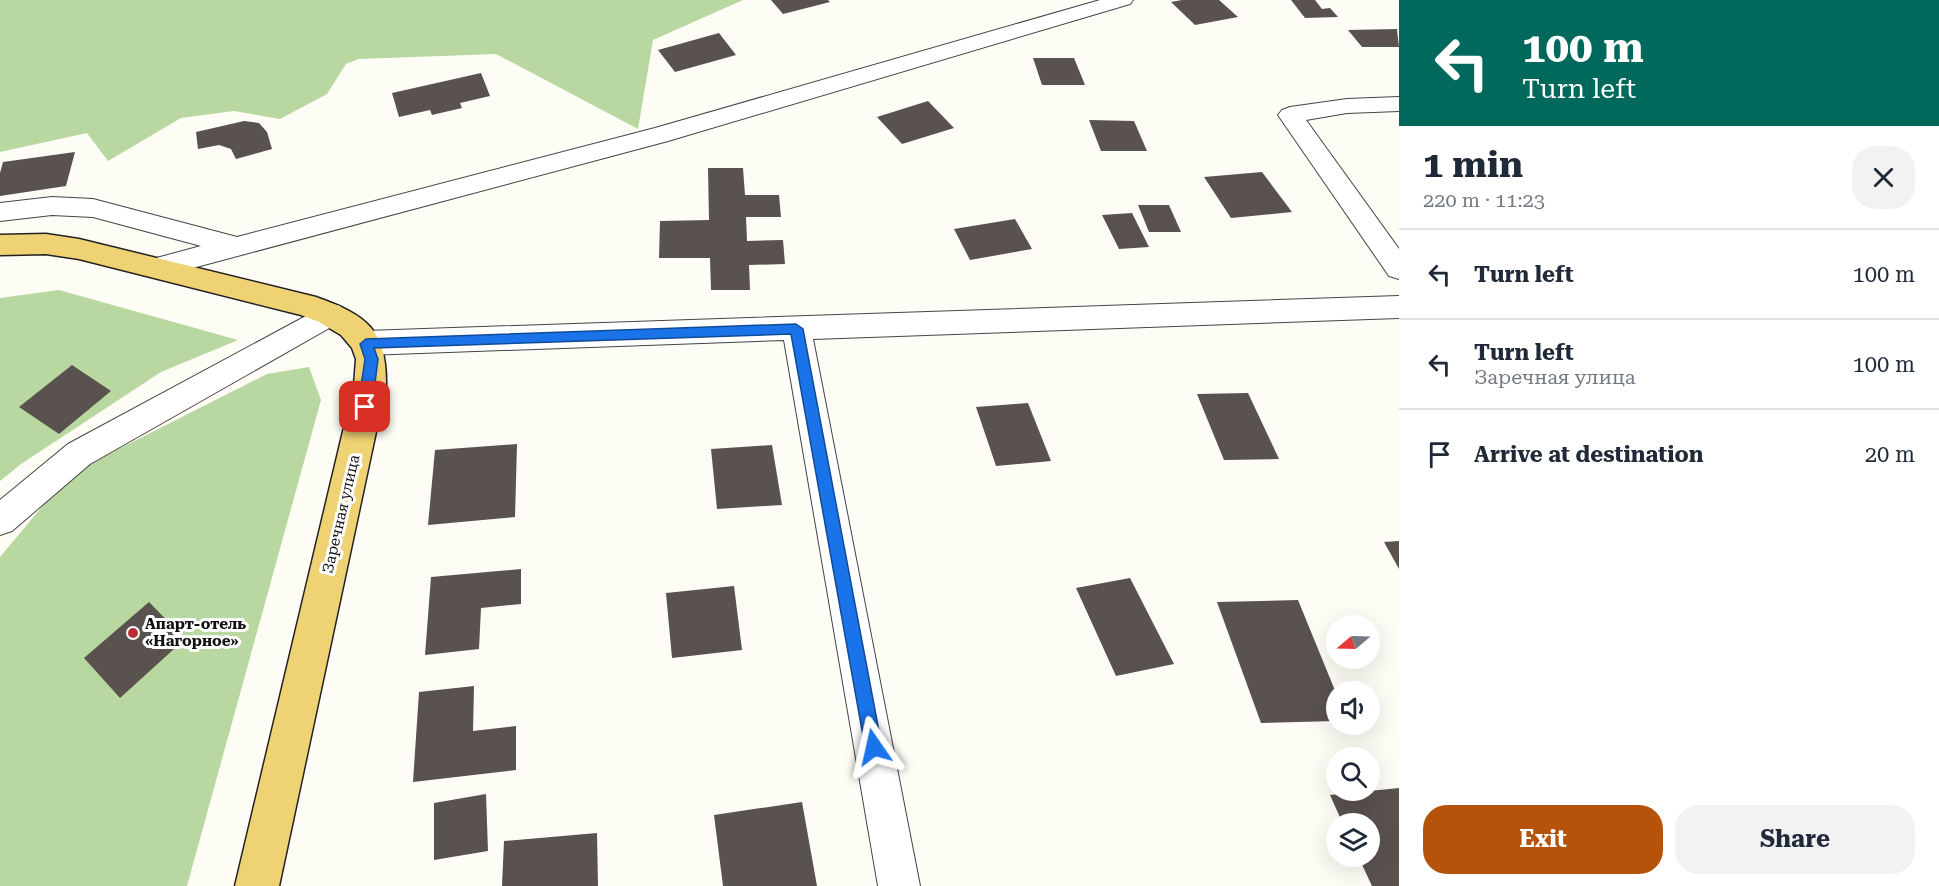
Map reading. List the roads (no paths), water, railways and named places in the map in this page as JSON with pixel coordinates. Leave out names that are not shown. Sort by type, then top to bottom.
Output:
[{"type":"main road","points":[[0,245],[57,245],[159,267],[306,305],[352,327],[366,344]]},
{"type":"main road","name":"Заречная улица","points":[[257,886],[370,385],[371,359],[366,344]]},
{"type":"lane","points":[[159,267],[241,248],[660,135],[1123,0]]},
{"type":"lane","points":[[1399,104],[1347,106],[1290,114],[1399,269]]},
{"type":"lane","points":[[0,212],[52,206],[93,208],[241,248]]},
{"type":"lane","points":[[366,344],[1399,307]]},
{"type":"lane","points":[[0,520],[79,454],[330,315]]},
{"type":"lane","points":[[796,329],[899,886]]},
{"type":"place","name":"Апарт-отель «Нагорное»","points":[[133,633]]}]
